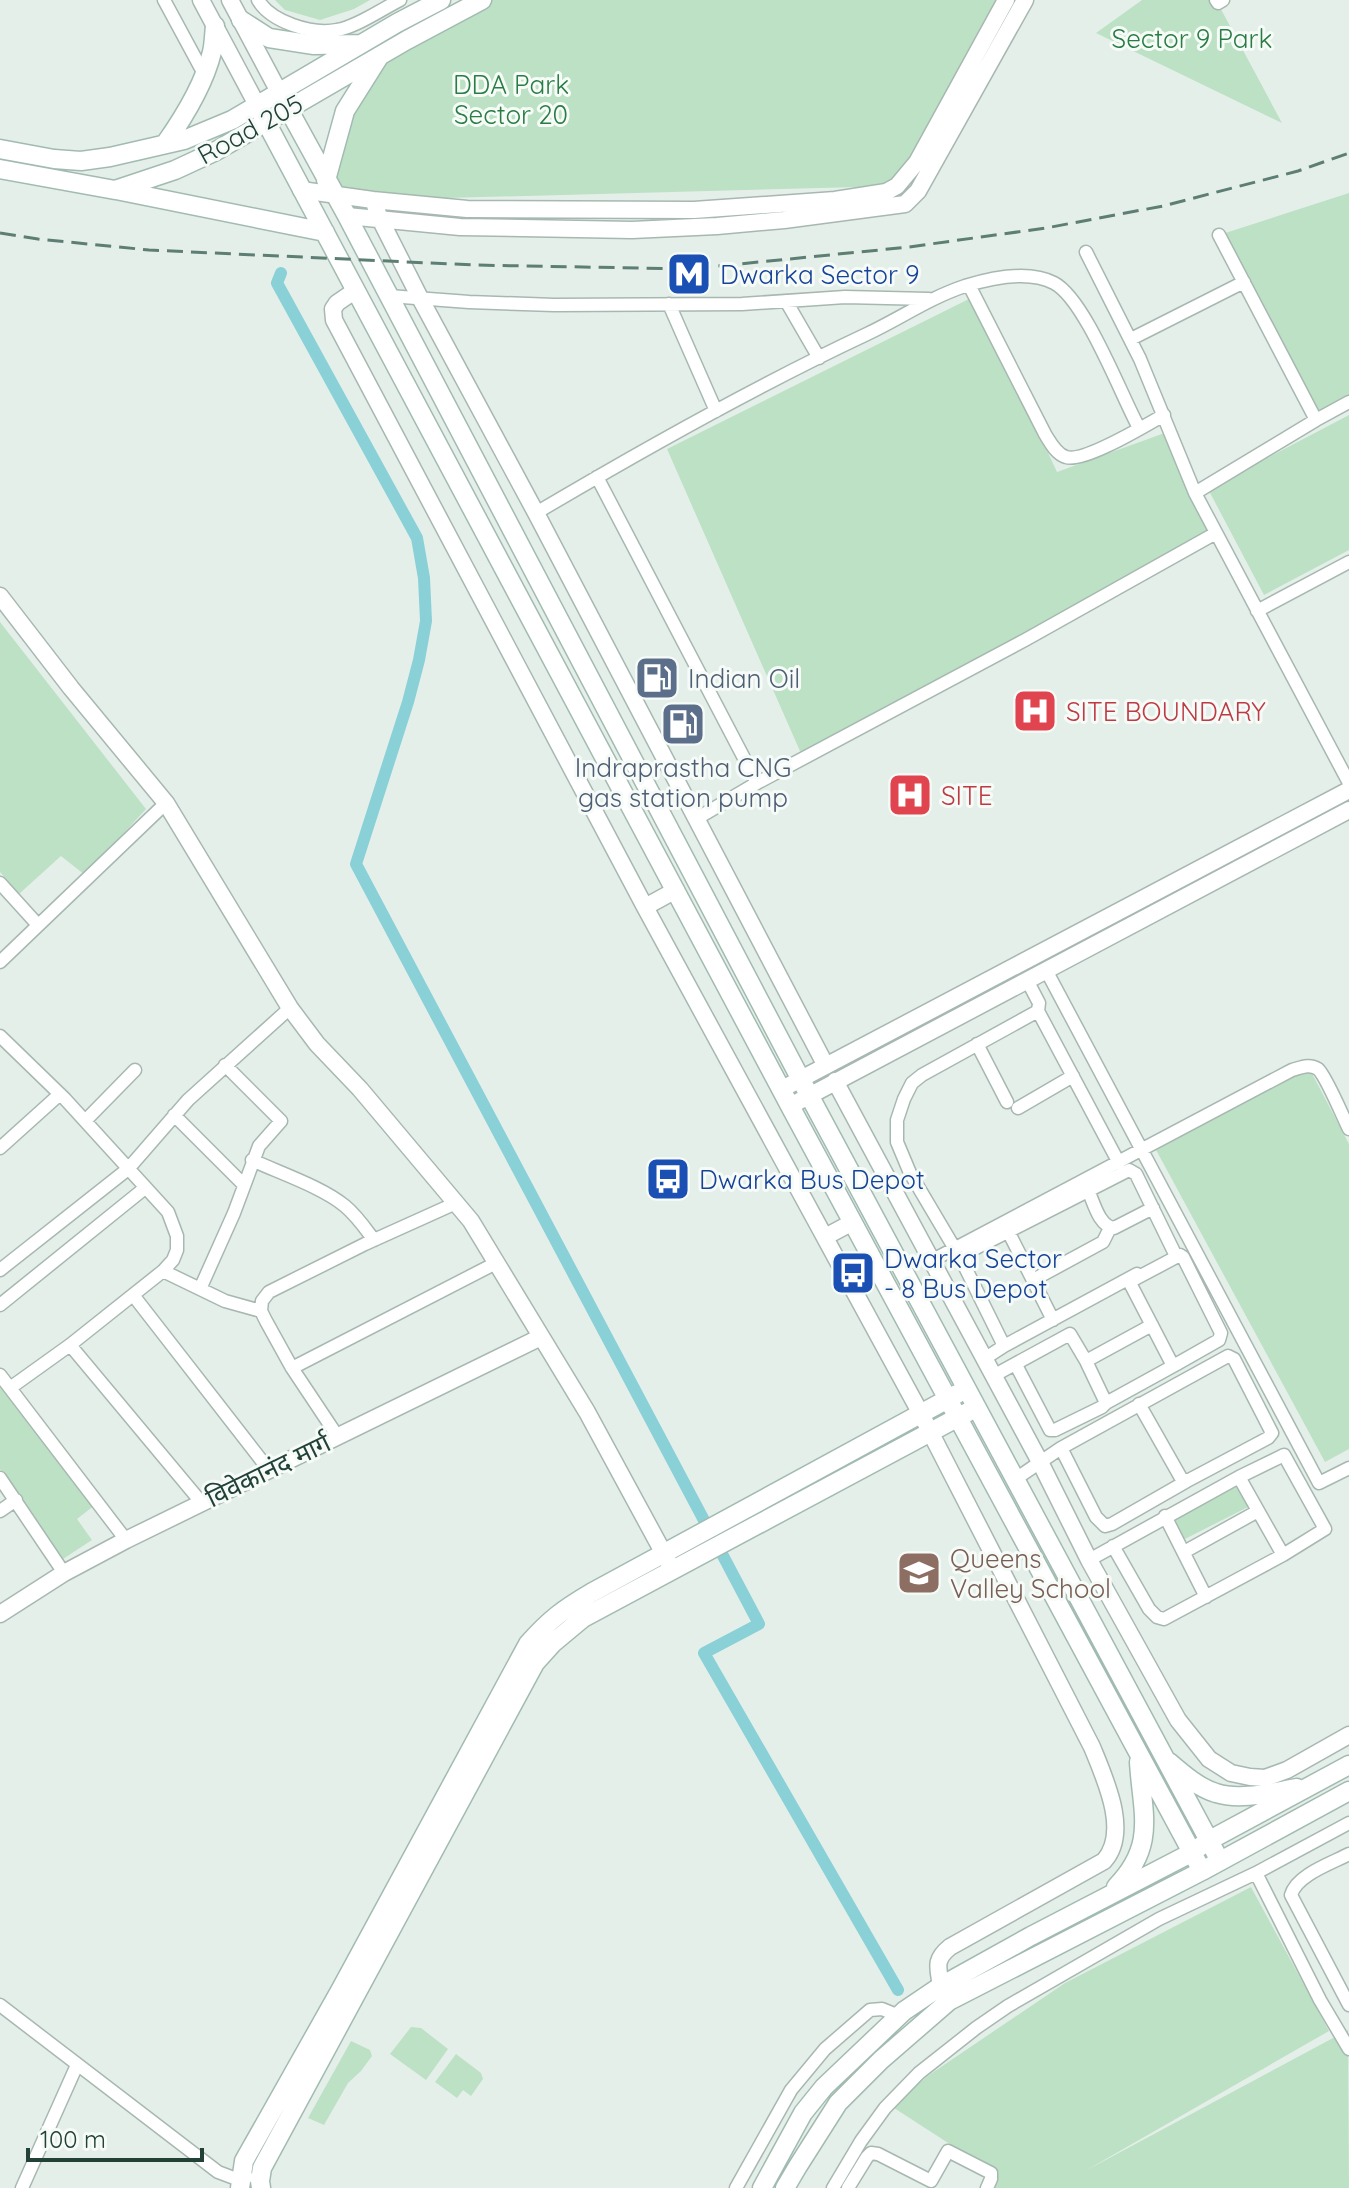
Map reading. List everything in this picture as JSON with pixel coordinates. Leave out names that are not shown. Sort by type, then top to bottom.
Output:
[{"type":"main road","name":"Road 205","points":[[0,149],[81,161],[184,140],[232,120],[441,0]]},
{"type":"main road","name":"Road 205","points":[[0,169],[115,190],[175,170],[216,151],[482,0]]},
{"type":"main road","points":[[241,20],[269,38],[314,45],[363,44]]},
{"type":"main road","points":[[165,144],[181,121],[204,74],[212,52],[215,26]]},
{"type":"main road","points":[[329,187],[345,111],[381,55]]},
{"type":"main road","points":[[279,92],[804,1087],[1220,1861]]},
{"type":"main road","points":[[257,105],[1202,1871]]},
{"type":"main road","points":[[115,190],[325,232]]},
{"type":"main road","points":[[261,2181],[535,1663],[568,1629],[668,1562],[966,1389]]},
{"type":"main road","points":[[240,2183],[244,2161],[528,1644],[562,1610],[668,1562],[930,1433],[976,1407]]},
{"type":"main road","points":[[1106,1897],[1130,1873],[1142,1849],[1146,1824],[1139,1756]]},
{"type":"main road","points":[[1164,1758],[1195,1783],[1217,1794],[1244,1795],[1308,1787]]},
{"type":"main road","points":[[762,2188],[803,2113],[824,2087],[899,2016],[941,1986],[1349,1765]]},
{"type":"main road","points":[[785,2188],[838,2103],[881,2060],[949,2001],[1202,1871],[1349,1791]]},
{"type":"street","points":[[164,0],[204,74]]},
{"type":"street","points":[[201,0],[257,105]]},
{"type":"street","points":[[230,0],[279,92]]},
{"type":"street","points":[[258,0],[272,16],[290,24],[322,31],[339,30],[400,0]]},
{"type":"street","points":[[301,190],[329,187],[373,200],[467,209],[694,210],[835,200],[886,192],[897,186],[917,162],[1006,0]]},
{"type":"street","points":[[347,216],[460,227],[632,230],[731,225],[905,204],[918,191],[1025,0]]},
{"type":"street","points":[[1216,0],[1218,3],[1223,0]]},
{"type":"street","points":[[373,200],[420,298],[826,1066]]},
{"type":"street","points":[[1219,235],[1316,420]]},
{"type":"street","points":[[1086,252],[1131,339],[1195,493],[1349,783]]},
{"type":"street","points":[[536,513],[716,411],[929,299],[969,285],[1027,276],[1060,286],[1080,310],[1139,428]]},
{"type":"street","points":[[1131,339],[1244,282]]},
{"type":"street","points":[[969,285],[1045,434],[1052,446],[1066,457],[1075,458],[1098,449],[1164,415]]},
{"type":"street","points":[[356,290],[337,303],[333,309],[334,320],[645,907],[921,1414],[1092,1747],[1111,1799],[1115,1835],[1110,1854],[1104,1861],[950,1947],[941,1954],[937,1966],[941,1986]]},
{"type":"street","points":[[389,296],[554,305],[742,304],[845,297],[929,299]]},
{"type":"street","points":[[786,301],[819,358]]},
{"type":"street","points":[[669,304],[716,411]]},
{"type":"street","points":[[1195,493],[1349,402]]},
{"type":"street","points":[[597,477],[757,783]]},
{"type":"street","points":[[696,819],[1216,533]]},
{"type":"street","points":[[1257,611],[1349,562]]},
{"type":"street","points":[[0,596],[166,803],[290,1008],[317,1044],[360,1089],[471,1221],[587,1412],[668,1562]]},
{"type":"street","points":[[594,688],[618,672]]},
{"type":"street","points":[[786,1097],[804,1087],[826,1066],[1349,790]]},
{"type":"street","points":[[0,962],[166,803]]},
{"type":"street","points":[[804,1087],[835,1081],[1349,810]]},
{"type":"street","points":[[0,883],[38,925]]},
{"type":"street","points":[[645,907],[676,890]]},
{"type":"street","points":[[1046,970],[1319,1483],[1349,1468]]},
{"type":"street","points":[[1027,980],[1039,1003],[1038,1011],[1119,1163]]},
{"type":"street","points":[[1,1267],[128,1169],[174,1115],[290,1008]]},
{"type":"street","points":[[955,1249],[901,1153],[896,1137],[897,1120],[904,1099],[912,1083],[922,1075],[1038,1011]]},
{"type":"street","points":[[0,1036],[60,1094],[168,1212],[177,1236],[177,1250],[163,1271],[10,1388]]},
{"type":"street","points":[[977,1044],[1016,1108],[1075,1080]]},
{"type":"street","points":[[200,1289],[229,1226],[252,1160],[259,1146],[281,1121],[225,1065]]},
{"type":"street","points":[[931,1261],[1292,1070],[1306,1066],[1318,1070],[1349,1129]]},
{"type":"street","points":[[85,1121],[135,1070]]},
{"type":"street","points":[[835,1081],[1040,1462],[1089,1560],[1178,1720],[1209,1759],[1231,1773],[1250,1777],[1265,1778],[1287,1770],[1349,1735]]},
{"type":"street","points":[[0,1148],[60,1094]]},
{"type":"street","points":[[174,1115],[244,1185]]},
{"type":"street","points":[[871,1148],[896,1137]]},
{"type":"street","points":[[252,1160],[330,1195],[358,1219],[374,1240]]},
{"type":"street","points":[[1004,1346],[966,1271],[964,1260],[974,1249],[1132,1170],[1175,1254]]},
{"type":"street","points":[[0,1305],[145,1188]]},
{"type":"street","points":[[1088,1190],[1104,1224],[1110,1228],[1153,1208]]},
{"type":"street","points":[[338,1437],[292,1368],[261,1311],[262,1301],[269,1292],[456,1203]]},
{"type":"street","points":[[825,1237],[853,1222]]},
{"type":"street","points":[[1033,1280],[1103,1242],[1110,1228]]},
{"type":"street","points":[[1008,1231],[1053,1320]]},
{"type":"street","points":[[1103,1242],[1109,1255]]},
{"type":"street","points":[[984,1359],[1192,1244]]},
{"type":"street","points":[[1016,1365],[1051,1430],[1102,1407],[1219,1340],[1221,1333],[1180,1255],[1131,1282],[1175,1365]]},
{"type":"street","points":[[292,1368],[496,1263]]},
{"type":"street","points":[[163,1271],[225,1301],[261,1311]]},
{"type":"street","points":[[133,1295],[269,1470]]},
{"type":"street","points":[[1086,1361],[1152,1325]]},
{"type":"street","points":[[993,1376],[1067,1334],[1072,1336],[1106,1403]]},
{"type":"street","name":"विवेकानंद मार्ग","points":[[0,1614],[64,1573],[126,1540],[541,1337]]},
{"type":"street","points":[[70,1345],[201,1502]]},
{"type":"street","points":[[1234,1359],[1248,1351]]},
{"type":"street","points":[[1014,1480],[1061,1448],[1228,1356],[1234,1359],[1271,1434],[1105,1526],[1096,1517],[1061,1448]]},
{"type":"street","points":[[0,1375],[126,1540]]},
{"type":"street","points":[[1139,1404],[1181,1478],[1187,1481]]},
{"type":"street","points":[[1089,1560],[1113,1546],[1165,1516],[1284,1455],[1326,1528],[1168,1618],[1157,1617],[1144,1601],[1113,1546]]},
{"type":"street","points":[[1239,1477],[1283,1555]]},
{"type":"street","points":[[0,1478],[64,1573]]},
{"type":"street","points":[[0,1511],[16,1500]]},
{"type":"street","points":[[1184,1552],[1258,1511]]},
{"type":"street","points":[[1165,1516],[1206,1597]]},
{"type":"street","points":[[833,2188],[885,2108],[919,2073],[976,2028],[1008,2006],[1159,1919],[1256,1873],[1349,1823]]},
{"type":"street","points":[[1349,1854],[1303,1878],[1295,1884],[1291,1895],[1349,2005]]},
{"type":"street","points":[[1256,1873],[1320,2000],[1349,2049]]},
{"type":"street","points":[[0,2005],[218,2172],[240,2183],[261,2181]]},
{"type":"street","points":[[736,2188],[791,2090],[825,2049],[870,2010],[882,2009],[899,2016]]},
{"type":"street","points":[[22,2188],[77,2065]]},
{"type":"street","points":[[848,2188],[871,2153],[931,2181],[948,2151],[991,2173],[987,2188]]},
{"type":"green space","points":[[275,0],[370,0],[354,9],[320,20],[285,10]]},
{"type":"green space","name":"DDA Park Sector 20","points":[[489,0],[1007,0],[897,186],[373,200],[333,193],[333,149],[381,55]]},
{"type":"green space","name":"Sector 9 Park","points":[[1142,0],[1216,0],[1282,123],[1096,33]]},
{"type":"green space","points":[[1349,193],[1349,402],[1316,420],[1219,235]]},
{"type":"green space","points":[[975,296],[1057,472],[1170,431],[1216,533],[803,758],[667,449]]},
{"type":"green space","points":[[1349,415],[1349,550],[1264,595],[1208,489]]},
{"type":"green space","points":[[0,622],[146,809],[85,875],[61,856],[19,894],[0,872]]},
{"type":"green space","points":[[1307,1064],[1349,1144],[1349,1449],[1325,1462],[1155,1148]]},
{"type":"green space","points":[[0,1386],[95,1505],[77,1519],[92,1540],[63,1559],[0,1469]]},
{"type":"green space","points":[[1236,1484],[1248,1507],[1183,1540],[1172,1518]]},
{"type":"green space","points":[[1251,1887],[1329,2031],[1085,2171],[1348,2030],[1349,2188],[990,2188],[996,2174],[891,2106],[929,2075],[1065,1983]]},
{"type":"green space","points":[[411,2027],[421,2028],[448,2049],[426,2080],[390,2054]]},
{"type":"green space","points":[[351,2041],[370,2050],[372,2056],[348,2083],[324,2125],[308,2118]]},
{"type":"green space","points":[[456,2054],[481,2073],[483,2079],[471,2096],[463,2090],[457,2098],[435,2082]]},
{"type":"waterway","points":[[281,273],[277,283],[417,538],[424,578],[426,621],[419,660],[356,864],[706,1524]]},
{"type":"waterway","points":[[721,1552],[759,1624],[704,1653],[898,1990]]},
{"type":"railway","points":[[0,233],[149,250],[474,265],[689,269],[909,247],[1046,228],[1163,206],[1298,171],[1349,153]]},
{"type":"place","name":"Dwarka Sector 9","points":[[689,274]]},
{"type":"place","name":"Indian Oil","points":[[657,678]]},
{"type":"place","name":"SITE BOUNDARY","points":[[1035,711]]},
{"type":"place","name":"Indraprastha CNG gas station pump","points":[[683,724]]},
{"type":"place","name":"SITE","points":[[910,795]]},
{"type":"place","name":"Dwarka Bus Depot","points":[[668,1179]]},
{"type":"place","name":"Dwarka Sector - 8 Bus Depot","points":[[853,1273]]},
{"type":"place","name":"Queens Valley School","points":[[919,1573]]}]
